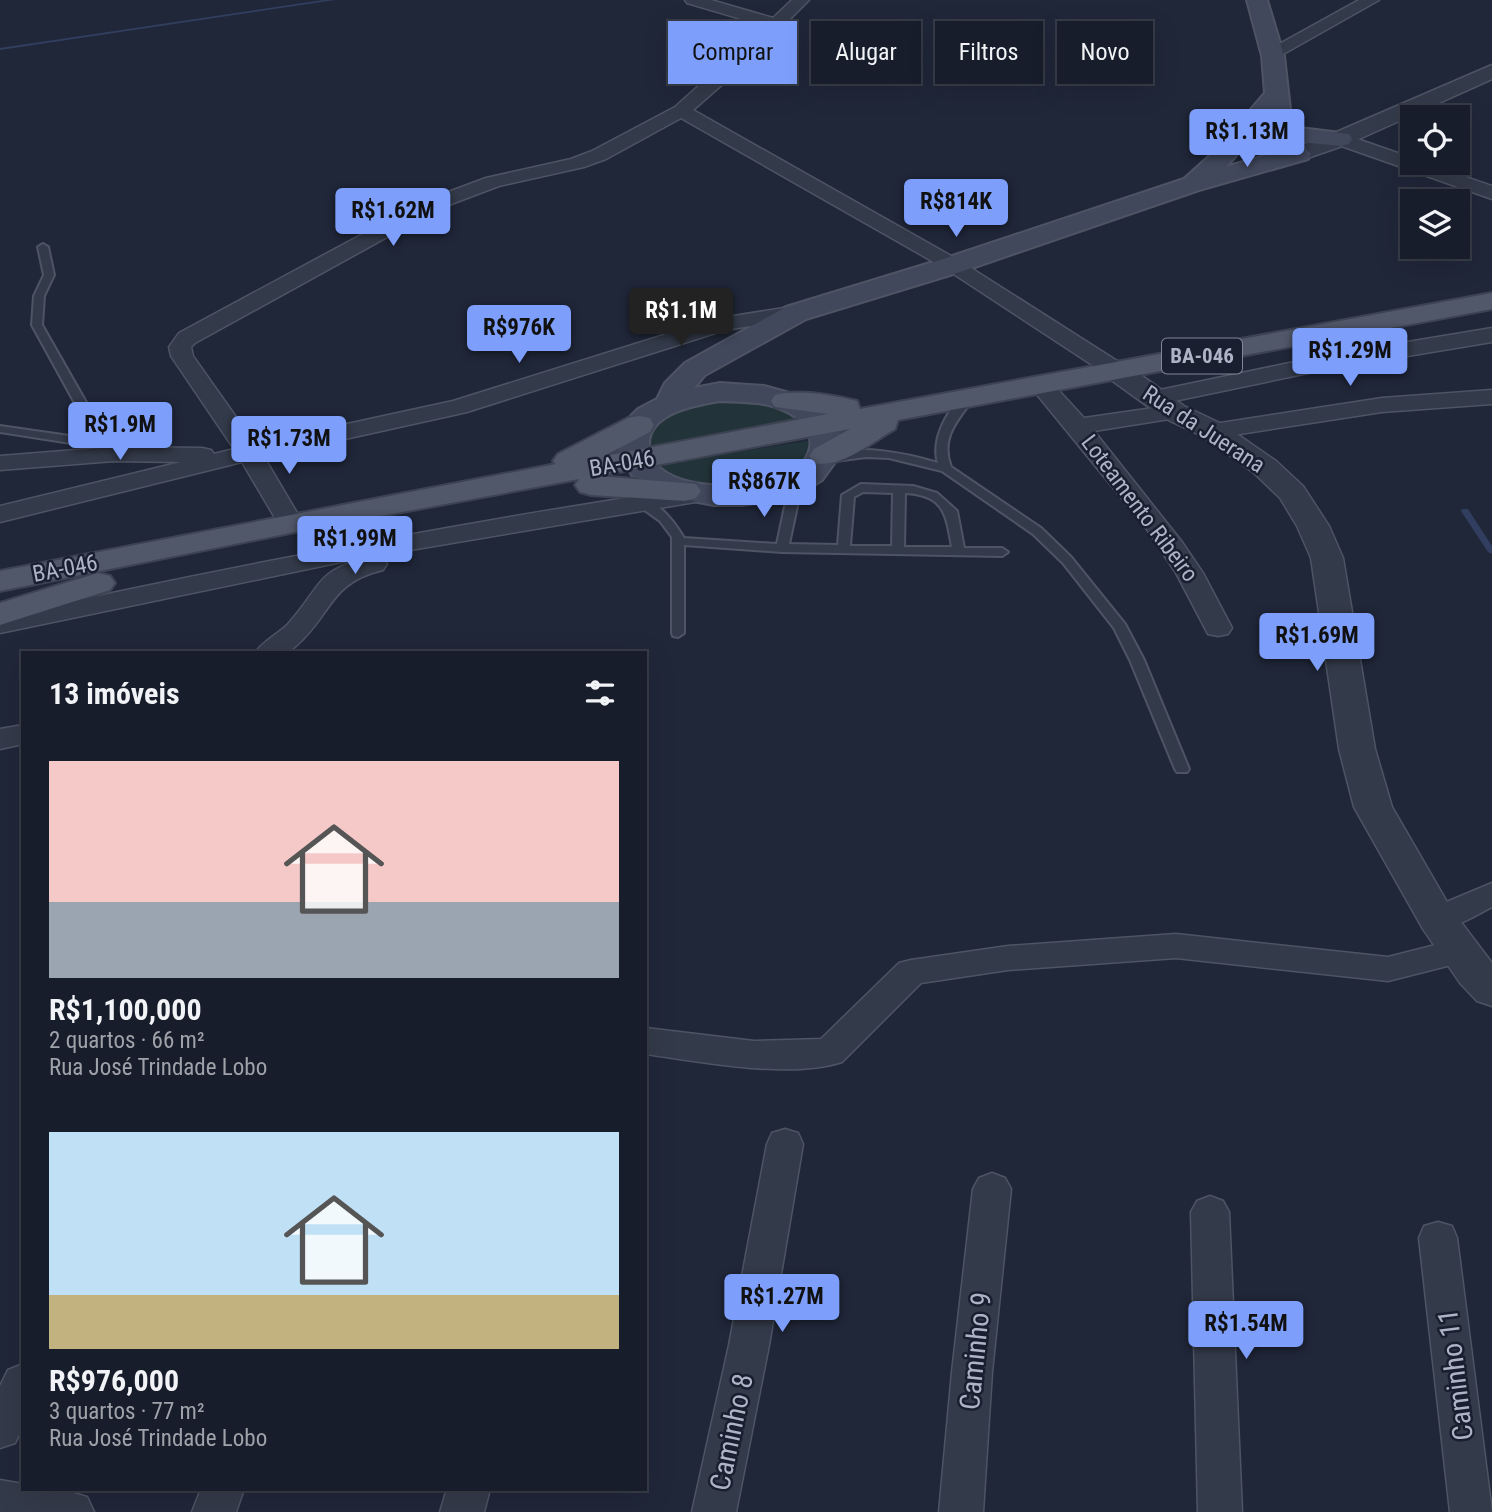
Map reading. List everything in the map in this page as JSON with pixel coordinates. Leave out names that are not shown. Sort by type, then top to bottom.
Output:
[{"type":"main road","points":[[1257,0],[1272,52],[1281,133],[1292,157]]},
{"type":"main road","points":[[1191,185],[1243,135],[1275,96]]},
{"type":"main road","points":[[1281,133],[1340,139]]},
{"type":"main road","points":[[1243,135],[1250,145],[1292,157]]},
{"type":"main road","points":[[671,403],[683,379],[713,357],[796,313],[953,265],[1191,185],[1292,157]]},
{"type":"main road","name":"BA-046","points":[[0,581],[247,531],[1492,301]]},
{"type":"main road","points":[[743,340],[736,360],[746,393]]},
{"type":"main road","points":[[533,478],[639,425],[652,413],[671,403],[694,396],[746,393],[786,401],[847,407],[911,409]]},
{"type":"main road","points":[[533,478],[574,484],[743,496],[771,492],[796,483],[814,471],[823,458],[828,440],[821,424],[803,409],[786,401]]},
{"type":"main road","points":[[823,458],[911,409]]},
{"type":"main road","points":[[639,425],[632,443],[636,461],[647,473],[664,483],[695,493]]},
{"type":"main road","points":[[0,614],[247,531]]},
{"type":"street","points":[[693,0],[766,21]]},
{"type":"street","points":[[779,21],[801,0]]},
{"type":"street","points":[[1272,52],[1371,0]]},
{"type":"street","points":[[1292,157],[1340,139],[1492,71]]},
{"type":"street","points":[[290,523],[182,356],[180,346],[187,338],[430,205],[493,182],[577,163],[600,155],[681,111],[710,84]]},
{"type":"street","points":[[681,111],[953,265],[1117,372]]},
{"type":"street","points":[[1340,139],[1492,193]]},
{"type":"street","points":[[0,514],[243,454],[459,407],[723,324],[796,313]]},
{"type":"street","points":[[1078,426],[1332,360],[1492,335]]},
{"type":"street","name":"Rua da Juerana","points":[[1117,372],[1165,405],[1213,431],[1265,467],[1292,493],[1313,526],[1327,558],[1357,749],[1373,807],[1437,919],[1492,990]]},
{"type":"street","name":"Loteamento Ribeiro","points":[[1042,386],[1078,426],[1184,562],[1201,589],[1218,628]]},
{"type":"street","points":[[1213,431],[1382,405],[1492,397]]},
{"type":"street","points":[[0,463],[116,450],[243,454]]},
{"type":"street","points":[[0,625],[451,534],[695,493]]},
{"type":"street","points":[[272,651],[302,625],[320,595],[337,577],[365,565],[427,551],[451,534]]},
{"type":"street","points":[[0,738],[21,734]]},
{"type":"street","points":[[1437,919],[1492,894]]},
{"type":"street","points":[[647,1041],[754,1055],[830,1052],[911,972],[1008,958],[1177,946],[1388,968],[1460,951]]},
{"type":"street","name":"Caminho 8","points":[[714,1512],[749,1345],[785,1144]]},
{"type":"street","name":"Caminho 9","points":[[961,1512],[972,1372],[992,1189]]},
{"type":"street","points":[[1210,1212],[1220,1512]]},
{"type":"street","name":"Caminho 11","points":[[1438,1238],[1472,1512]]},
{"type":"street","points":[[0,1429],[21,1387]]},
{"type":"street","points":[[214,1512],[222,1491]]},
{"type":"street","points":[[462,1512],[468,1491]]},
{"type":"street","points":[[0,1501],[72,1512]]},
{"type":"lane","points":[[43,247],[49,275],[39,296],[37,326],[82,405],[116,450]]},
{"type":"lane","points":[[946,469],[939,454],[942,436],[952,418],[968,399]]},
{"type":"lane","points":[[0,429],[116,450]]},
{"type":"lane","points":[[823,458],[889,455],[946,469],[1037,531],[1067,560],[1120,627],[1137,660],[1182,769]]},
{"type":"lane","points":[[782,548],[786,516],[796,483]]},
{"type":"lane","points":[[844,549],[849,495],[861,488],[933,495],[947,506],[953,516],[959,551]]},
{"type":"lane","points":[[898,550],[899,490]]},
{"type":"lane","points":[[643,503],[664,518],[678,537],[677,633]]},
{"type":"lane","points":[[678,541],[782,548],[1002,552]]},
{"type":"shaded area","points":[[740,400],[770,405],[800,420],[645,450],[645,436],[667,413],[708,401]]},
{"type":"shaded area","points":[[813,440],[803,466],[783,479],[754,486],[699,486],[676,478],[655,465]]},
{"type":"waterway","points":[[0,49],[333,0]]},
{"type":"waterway","points":[[1465,511],[1492,552]]}]
